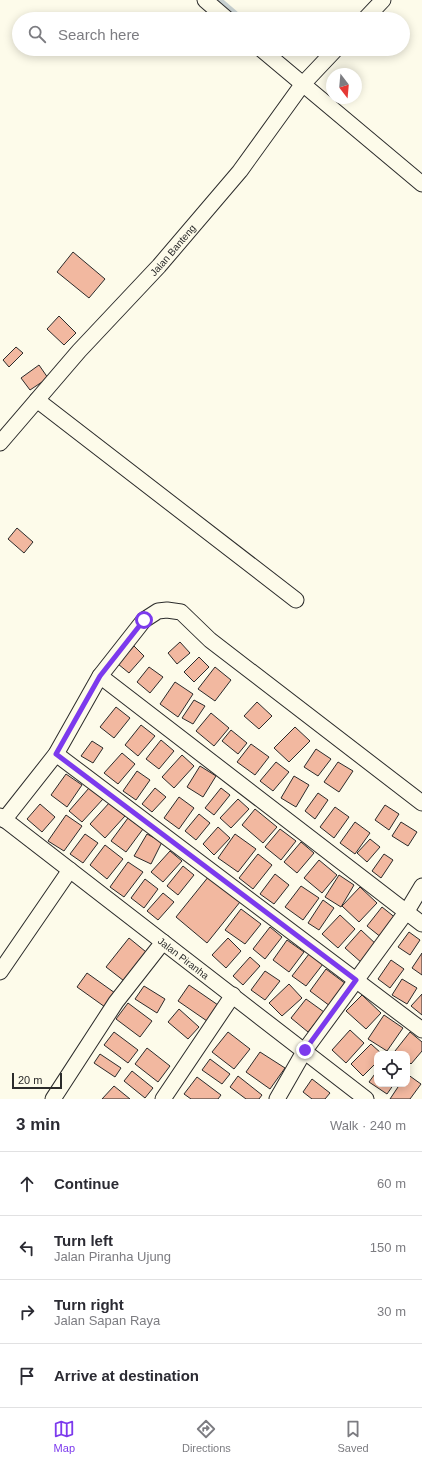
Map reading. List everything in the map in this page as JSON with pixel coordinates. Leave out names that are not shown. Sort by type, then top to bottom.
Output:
[{"type":"street","points":[[205,0],[219,12]]},
{"type":"street","points":[[372,12],[383,0]]},
{"type":"street","points":[[269,56],[422,184]]},
{"type":"street","name":"Jalan Banteng","points":[[0,443],[79,351],[150,276],[240,171],[302,85],[329,56]]},
{"type":"street","points":[[37,400],[296,600]]},
{"type":"street","points":[[2,818],[56,754],[100,676],[144,620],[158,611],[167,610],[181,612],[210,640],[422,804]]},
{"type":"street","points":[[100,676],[422,924]]},
{"type":"street","points":[[56,754],[422,1030]]},
{"type":"street","name":"Jalan Piranha","points":[[2,818],[305,1050],[366,1099]]},
{"type":"street","points":[[0,972],[70,870]]},
{"type":"street","points":[[277,1099],[305,1050],[407,912],[422,886]]},
{"type":"street","points":[[53,1099],[116,1002],[163,942]]},
{"type":"street","points":[[163,1099],[233,995]]},
{"type":"building","points":[[73,252],[105,279],[89,298],[57,272]]},
{"type":"building","points":[[59,316],[76,333],[64,345],[47,329]]},
{"type":"building","points":[[16,347],[23,353],[9,367],[3,360]]},
{"type":"building","points":[[39,365],[48,378],[30,390],[21,378]]},
{"type":"building","points":[[17,528],[33,542],[24,553],[8,539]]},
{"type":"building","points":[[180,642],[190,653],[177,664],[168,653]]},
{"type":"building","points":[[134,646],[144,656],[129,673],[118,664]]},
{"type":"building","points":[[199,657],[209,667],[194,682],[184,672]]},
{"type":"building","points":[[149,667],[163,677],[150,693],[137,682]]},
{"type":"building","points":[[215,667],[231,680],[215,701],[198,689]]},
{"type":"building","points":[[175,682],[193,694],[178,717],[160,704]]},
{"type":"building","points":[[194,700],[205,706],[193,724],[182,718]]},
{"type":"building","points":[[257,702],[272,716],[259,729],[244,716]]},
{"type":"building","points":[[116,707],[130,718],[114,738],[100,727]]},
{"type":"building","points":[[211,713],[229,728],[214,746],[196,731]]},
{"type":"building","points":[[141,725],[155,736],[138,756],[125,745]]},
{"type":"building","points":[[295,727],[310,741],[289,762],[274,748]]},
{"type":"building","points":[[231,730],[247,743],[238,754],[222,741]]},
{"type":"building","points":[[161,740],[174,751],[159,769],[146,759]]},
{"type":"building","points":[[92,741],[103,748],[93,763],[81,756]]},
{"type":"building","points":[[251,744],[269,757],[255,775],[237,762]]},
{"type":"building","points":[[316,749],[331,759],[318,776],[304,767]]},
{"type":"building","points":[[122,753],[135,764],[118,784],[104,773]]},
{"type":"building","points":[[182,755],[194,766],[174,788],[162,777]]},
{"type":"building","points":[[276,762],[289,772],[273,791],[260,781]]},
{"type":"building","points":[[338,762],[353,771],[339,792],[324,782]]},
{"type":"building","points":[[200,766],[216,776],[203,797],[187,787]]},
{"type":"building","points":[[137,771],[150,780],[136,800],[123,791]]},
{"type":"building","points":[[66,774],[82,785],[67,807],[51,795]]},
{"type":"building","points":[[294,776],[309,785],[296,807],[281,798]]},
{"type":"building","points":[[89,788],[103,799],[82,822],[69,811]]},
{"type":"building","points":[[155,788],[166,797],[152,812],[142,804]]},
{"type":"building","points":[[221,788],[230,795],[214,815],[205,808]]},
{"type":"building","points":[[318,793],[328,800],[315,819],[305,811]]},
{"type":"building","points":[[179,797],[194,808],[179,829],[164,818]]},
{"type":"building","points":[[238,799],[249,809],[231,828],[220,818]]},
{"type":"building","points":[[110,802],[125,816],[105,838],[90,824]]},
{"type":"building","points":[[40,804],[55,817],[42,832],[27,819]]},
{"type":"building","points":[[385,805],[399,814],[389,830],[375,820]]},
{"type":"building","points":[[335,807],[349,817],[334,838],[320,827]]},
{"type":"building","points":[[255,809],[277,827],[263,843],[242,825]]},
{"type":"building","points":[[199,814],[210,823],[196,840],[185,831]]},
{"type":"building","points":[[66,815],[82,826],[64,851],[48,841]]},
{"type":"building","points":[[128,818],[143,829],[126,852],[111,841]]},
{"type":"building","points":[[355,822],[370,833],[355,854],[340,843]]},
{"type":"building","points":[[401,822],[417,832],[408,846],[392,836]]},
{"type":"building","points":[[218,827],[230,838],[214,855],[203,844]]},
{"type":"building","points":[[280,829],[296,841],[281,860],[265,847]]},
{"type":"building","points":[[85,834],[98,843],[83,863],[70,854]]},
{"type":"building","points":[[147,834],[162,842],[151,864],[134,856]]},
{"type":"building","points":[[235,834],[256,849],[238,872],[218,858]]},
{"type":"building","points":[[370,839],[380,847],[367,862],[357,853]]},
{"type":"building","points":[[301,842],[314,853],[297,873],[284,862]]},
{"type":"building","points":[[105,845],[123,859],[107,879],[90,865]]},
{"type":"building","points":[[170,851],[182,861],[163,882],[151,872]]},
{"type":"building","points":[[258,854],[272,865],[253,889],[239,878]]},
{"type":"building","points":[[384,854],[393,860],[381,878],[372,871]]},
{"type":"building","points":[[319,860],[337,875],[322,893],[304,878]]},
{"type":"building","points":[[128,862],[143,872],[124,897],[110,887]]},
{"type":"building","points":[[183,866],[194,875],[178,895],[167,886]]},
{"type":"building","points":[[275,874],[289,885],[274,904],[260,894]]},
{"type":"building","points":[[339,875],[354,885],[341,907],[325,897]]},
{"type":"building","points":[[209,876],[240,902],[207,943],[176,917]]},
{"type":"building","points":[[145,879],[158,889],[144,908],[131,898]]},
{"type":"building","points":[[301,886],[319,898],[303,920],[285,907]]},
{"type":"building","points":[[360,887],[377,903],[359,922],[342,906]]},
{"type":"building","points":[[163,893],[174,902],[158,920],[147,911]]},
{"type":"building","points":[[323,900],[334,908],[319,930],[308,923]]},
{"type":"building","points":[[382,907],[397,919],[382,938],[367,926]]},
{"type":"building","points":[[241,909],[261,924],[245,944],[225,930]]},
{"type":"building","points":[[340,915],[355,929],[338,948],[322,934]]},
{"type":"building","points":[[270,927],[282,937],[265,959],[253,949]]},
{"type":"building","points":[[361,930],[378,946],[362,963],[345,948]]},
{"type":"building","points":[[409,932],[420,940],[410,955],[398,947]]},
{"type":"building","points":[[129,938],[151,956],[128,984],[106,967]]},
{"type":"building","points":[[228,938],[241,951],[226,968],[212,955]]},
{"type":"building","points":[[287,940],[304,952],[289,972],[273,960]]},
{"type":"building","points":[[422,953],[422,975],[412,968]]},
{"type":"building","points":[[309,954],[323,964],[306,986],[292,976]]},
{"type":"building","points":[[250,957],[260,966],[243,985],[233,976]]},
{"type":"building","points":[[391,960],[404,969],[390,988],[378,979]]},
{"type":"building","points":[[326,969],[346,984],[330,1006],[310,991]]},
{"type":"building","points":[[265,971],[280,981],[265,1000],[251,990]]},
{"type":"building","points":[[87,973],[115,993],[105,1007],[77,987]]},
{"type":"building","points":[[402,979],[417,988],[407,1004],[392,995]]},
{"type":"building","points":[[289,984],[302,998],[282,1016],[269,1003]]},
{"type":"building","points":[[189,985],[218,1005],[207,1021],[178,1001]]},
{"type":"building","points":[[144,986],[165,999],[157,1013],[135,999]]},
{"type":"building","points":[[422,994],[422,1015],[411,1006]]},
{"type":"building","points":[[362,995],[381,1013],[366,1029],[346,1011]]},
{"type":"building","points":[[306,999],[324,1012],[308,1032],[291,1018]]},
{"type":"building","points":[[128,1003],[152,1021],[140,1037],[116,1019]]},
{"type":"building","points":[[179,1009],[199,1027],[188,1039],[168,1022]]},
{"type":"building","points":[[384,1015],[403,1028],[387,1051],[368,1039]]},
{"type":"building","points":[[350,1030],[364,1043],[346,1063],[332,1050]]},
{"type":"building","points":[[114,1032],[138,1050],[128,1063],[104,1045]]},
{"type":"building","points":[[228,1032],[250,1049],[234,1069],[212,1052]]},
{"type":"building","points":[[410,1032],[422,1042],[422,1051],[411,1064],[410,1051],[395,1051]]},
{"type":"building","points":[[371,1044],[379,1051],[374,1051],[374,1065],[363,1076],[351,1064]]},
{"type":"building","points":[[147,1048],[170,1066],[158,1082],[135,1064]]},
{"type":"building","points":[[260,1052],[285,1068],[270,1089],[246,1072]]},
{"type":"building","points":[[100,1054],[121,1068],[115,1077],[94,1063]]},
{"type":"building","points":[[210,1059],[230,1074],[222,1084],[202,1070]]},
{"type":"building","points":[[132,1071],[153,1088],[145,1098],[124,1081]]},
{"type":"building","points":[[374,1075],[374,1085],[369,1082]]},
{"type":"building","points":[[238,1076],[262,1095],[259,1099],[246,1099],[230,1087]]},
{"type":"building","points":[[410,1076],[421,1084],[410,1099],[390,1099],[398,1087],[410,1087]]},
{"type":"building","points":[[197,1077],[221,1095],[218,1099],[191,1099],[184,1094]]},
{"type":"building","points":[[312,1079],[330,1093],[325,1099],[312,1099],[303,1092]]},
{"type":"building","points":[[114,1086],[130,1099],[102,1099]]},
{"type":"building","points":[[376,1087],[392,1087],[387,1094]]},
{"type":"waterway","points":[[220,0],[234,12]]},
{"type":"route","points":[[144,620],[100,676],[56,754],[356,980],[305,1050]]}]
